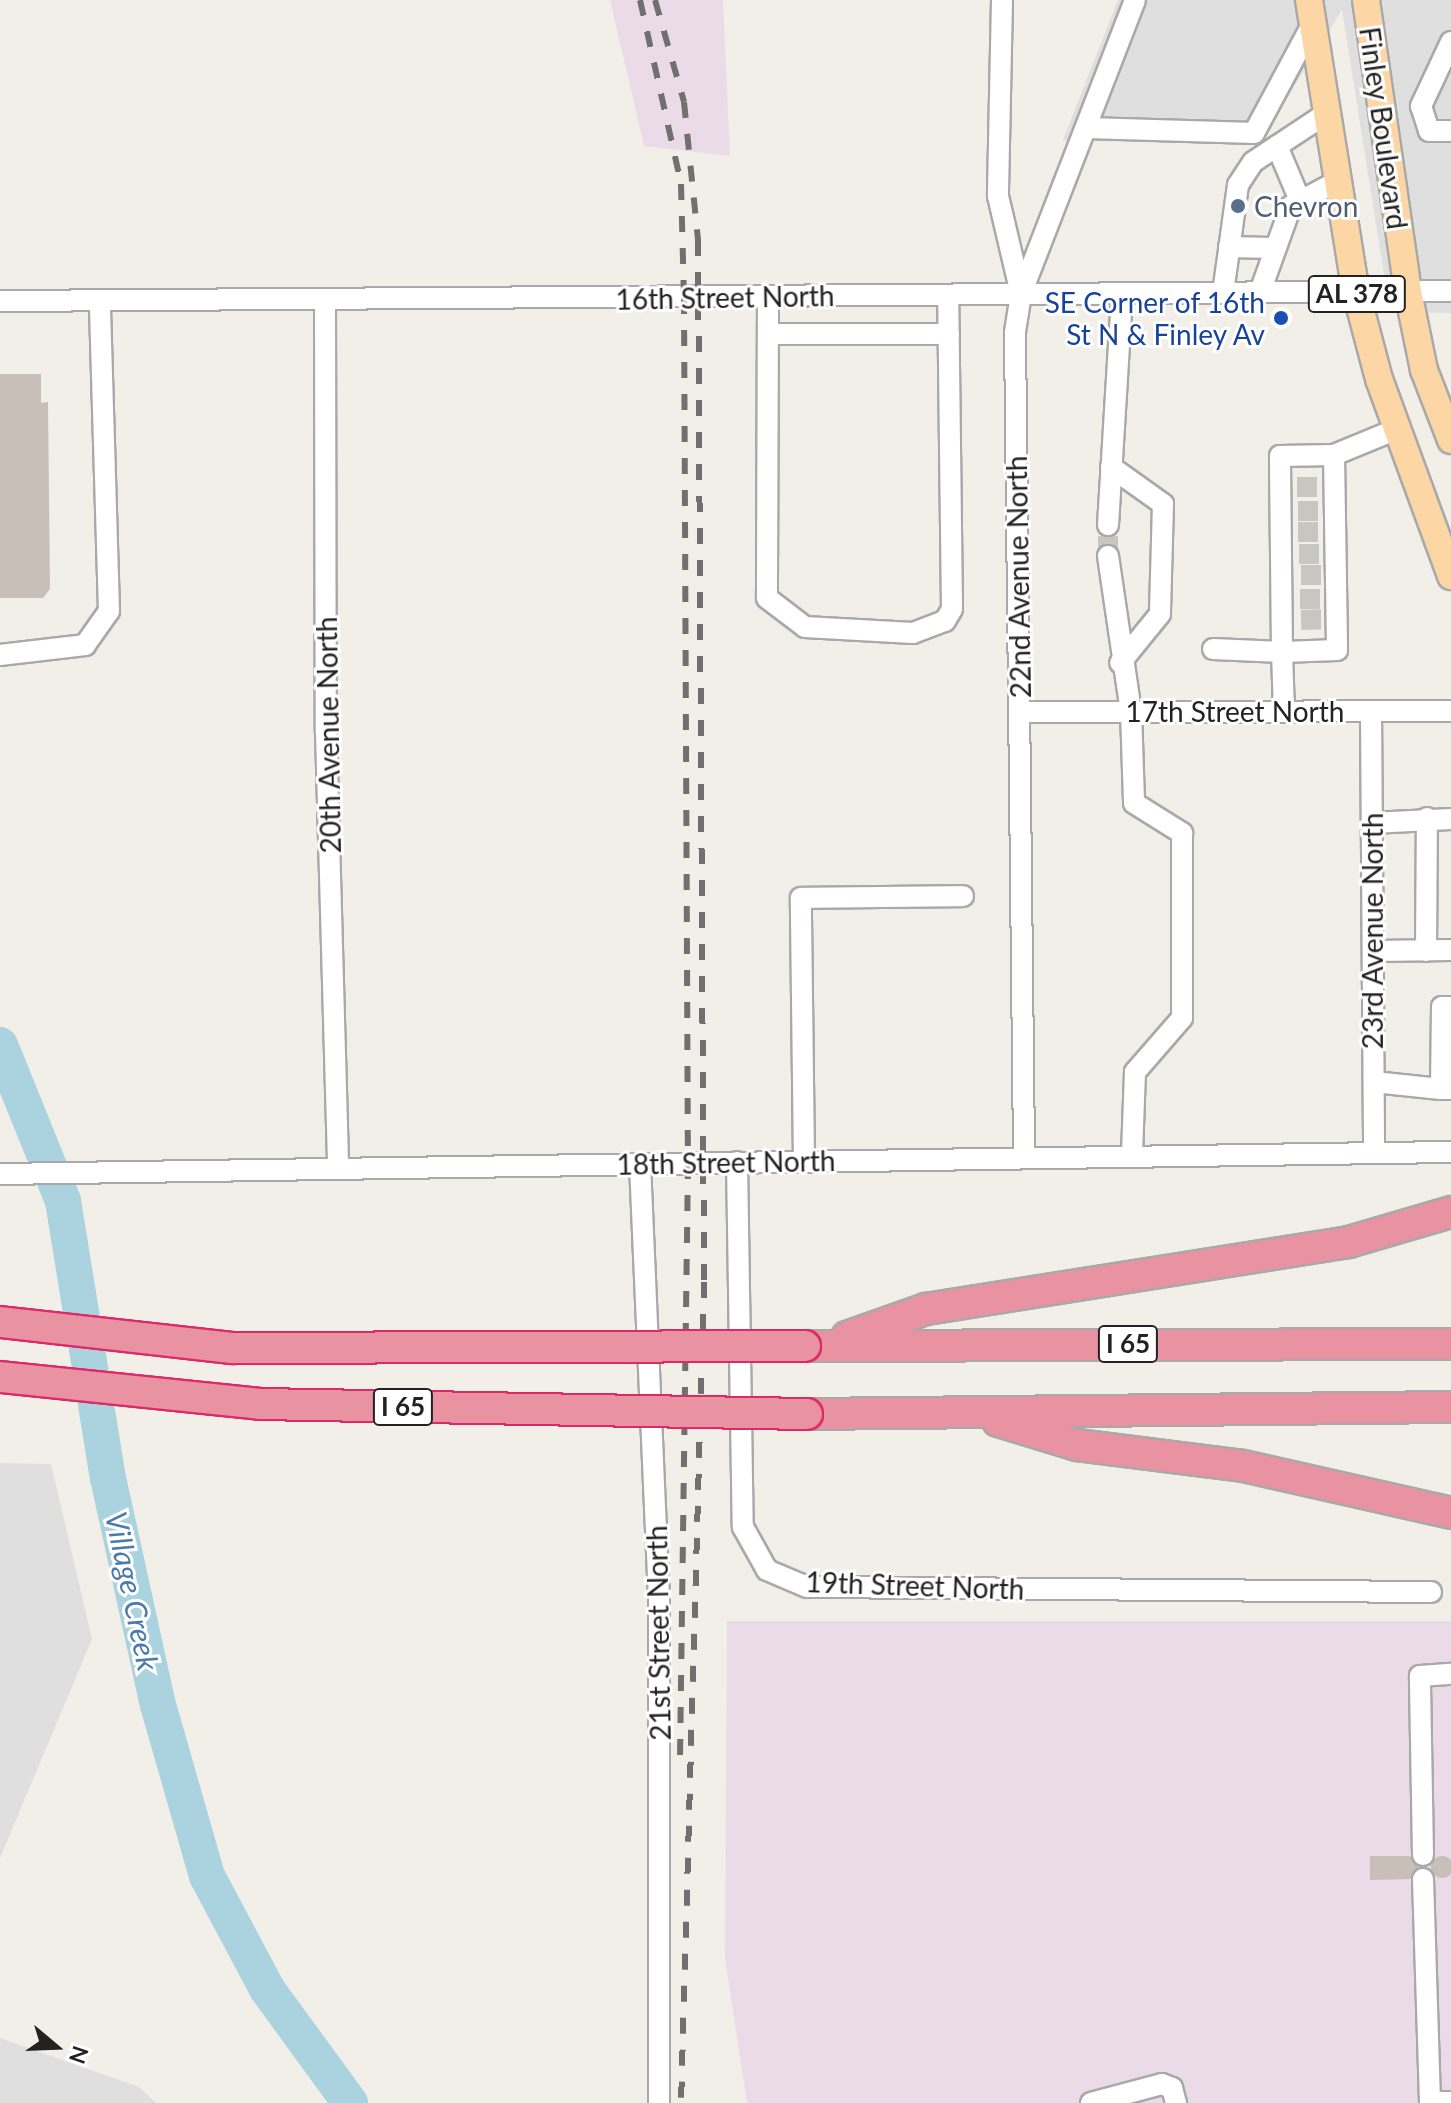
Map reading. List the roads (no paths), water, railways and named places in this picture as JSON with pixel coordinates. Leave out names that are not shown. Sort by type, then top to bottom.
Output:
[{"type":"highway","points":[[814,1345],[926,1309],[1349,1242],[1451,1212]]},
{"type":"highway","name":"I 65","points":[[0,1322],[233,1348],[1451,1344]]},
{"type":"highway","name":"I 65","points":[[0,1377],[260,1404],[807,1414],[1451,1407]]},
{"type":"highway","points":[[969,1413],[1077,1445],[1243,1466],[1451,1513]]},
{"type":"main road","name":"Finley Boulevard","points":[[1366,0],[1408,292],[1424,370],[1451,440]]},
{"type":"main road","name":"Finley Boulevard","points":[[1311,12],[1356,292],[1397,429],[1451,576]]},
{"type":"street","name":"22nd Avenue North","points":[[1002,0],[998,196],[1021,294],[1015,333],[1024,1157]]},
{"type":"street","points":[[1021,294],[1088,128],[1135,0]]},
{"type":"street","points":[[1088,128],[1254,133],[1311,12]]},
{"type":"street","points":[[1451,42],[1421,106],[1429,131],[1451,131]]},
{"type":"street","points":[[1223,293],[1238,185],[1253,162],[1327,113]]},
{"type":"street","points":[[1277,146],[1299,198]]},
{"type":"street","points":[[1260,292],[1272,248],[1299,198],[1338,181]]},
{"type":"street","points":[[1229,247],[1272,248]]},
{"type":"street","name":"16th Street North","points":[[0,301],[100,303],[1451,291]]},
{"type":"street","points":[[1108,525],[1122,293]]},
{"type":"street","points":[[768,297],[770,334],[762,389],[767,598],[805,627],[913,633],[930,630],[952,609],[948,295]]},
{"type":"street","name":"20th Avenue North","points":[[325,301],[326,732],[338,1169]]},
{"type":"street","points":[[0,655],[85,645],[109,611],[100,303]]},
{"type":"street","points":[[770,334],[949,334]]},
{"type":"street","points":[[1284,712],[1282,652],[1291,620],[1291,576],[1289,486],[1280,456],[1334,455],[1397,429]]},
{"type":"street","points":[[1213,649],[1282,652],[1337,650],[1330,609],[1328,510],[1328,487],[1334,455]]},
{"type":"street","points":[[1111,467],[1163,504],[1160,614],[1120,663]]},
{"type":"street","points":[[1108,556],[1120,663],[1131,711],[1134,803],[1182,833],[1182,1018],[1135,1072],[1132,1155]]},
{"type":"street","name":"23rd Avenue North","points":[[1371,711],[1374,1150]]},
{"type":"street","name":"17th Street North","points":[[1020,712],[1451,711]]},
{"type":"street","points":[[1426,951],[1427,818]]},
{"type":"street","points":[[1372,823],[1451,819]]},
{"type":"street","points":[[804,1161],[801,898],[963,896]]},
{"type":"street","points":[[1373,951],[1451,950]]},
{"type":"street","points":[[1374,1082],[1446,1089],[1442,1007],[1451,1007]]},
{"type":"street","name":"18th Street North","points":[[5,1174],[1374,1150],[1451,1152]]},
{"type":"street","name":"19th Street North","points":[[737,1162],[743,1527],[767,1570],[807,1587],[1431,1592]]},
{"type":"street","name":"21st Street North","points":[[640,1164],[659,1601],[659,2103]]},
{"type":"street","points":[[1423,1855],[1420,1676],[1451,1674]]},
{"type":"street","points":[[1423,1879],[1430,2102],[1451,2102]]},
{"type":"street","points":[[1091,2103],[1162,2084],[1172,2088],[1176,2103]]},
{"type":"waterway","name":"Village Creek","points":[[0,1045],[63,1201],[108,1478],[158,1705],[207,1876],[267,1989],[350,2103]]},
{"type":"tunnel","points":[[1297,487],[1322,487]]},
{"type":"tunnel","points":[[1298,511],[1322,511]]},
{"type":"tunnel","points":[[1108,525],[1108,556]]},
{"type":"tunnel","points":[[1298,532],[1323,532]]},
{"type":"tunnel","points":[[1299,554],[1323,554]]},
{"type":"tunnel","points":[[1301,575],[1323,575]]},
{"type":"tunnel","points":[[1300,599],[1323,599]]},
{"type":"tunnel","points":[[1301,620],[1324,619]]},
{"type":"railway","points":[[640,0],[681,184],[684,298],[688,1163],[680,1755]]},
{"type":"railway","points":[[655,0],[684,102],[698,240],[704,1282],[681,2103]]},
{"type":"place","name":"Chevron","points":[[1238,206]]},
{"type":"place","name":"SE Corner of 16th St N & Finley Av","points":[[1281,318]]}]
